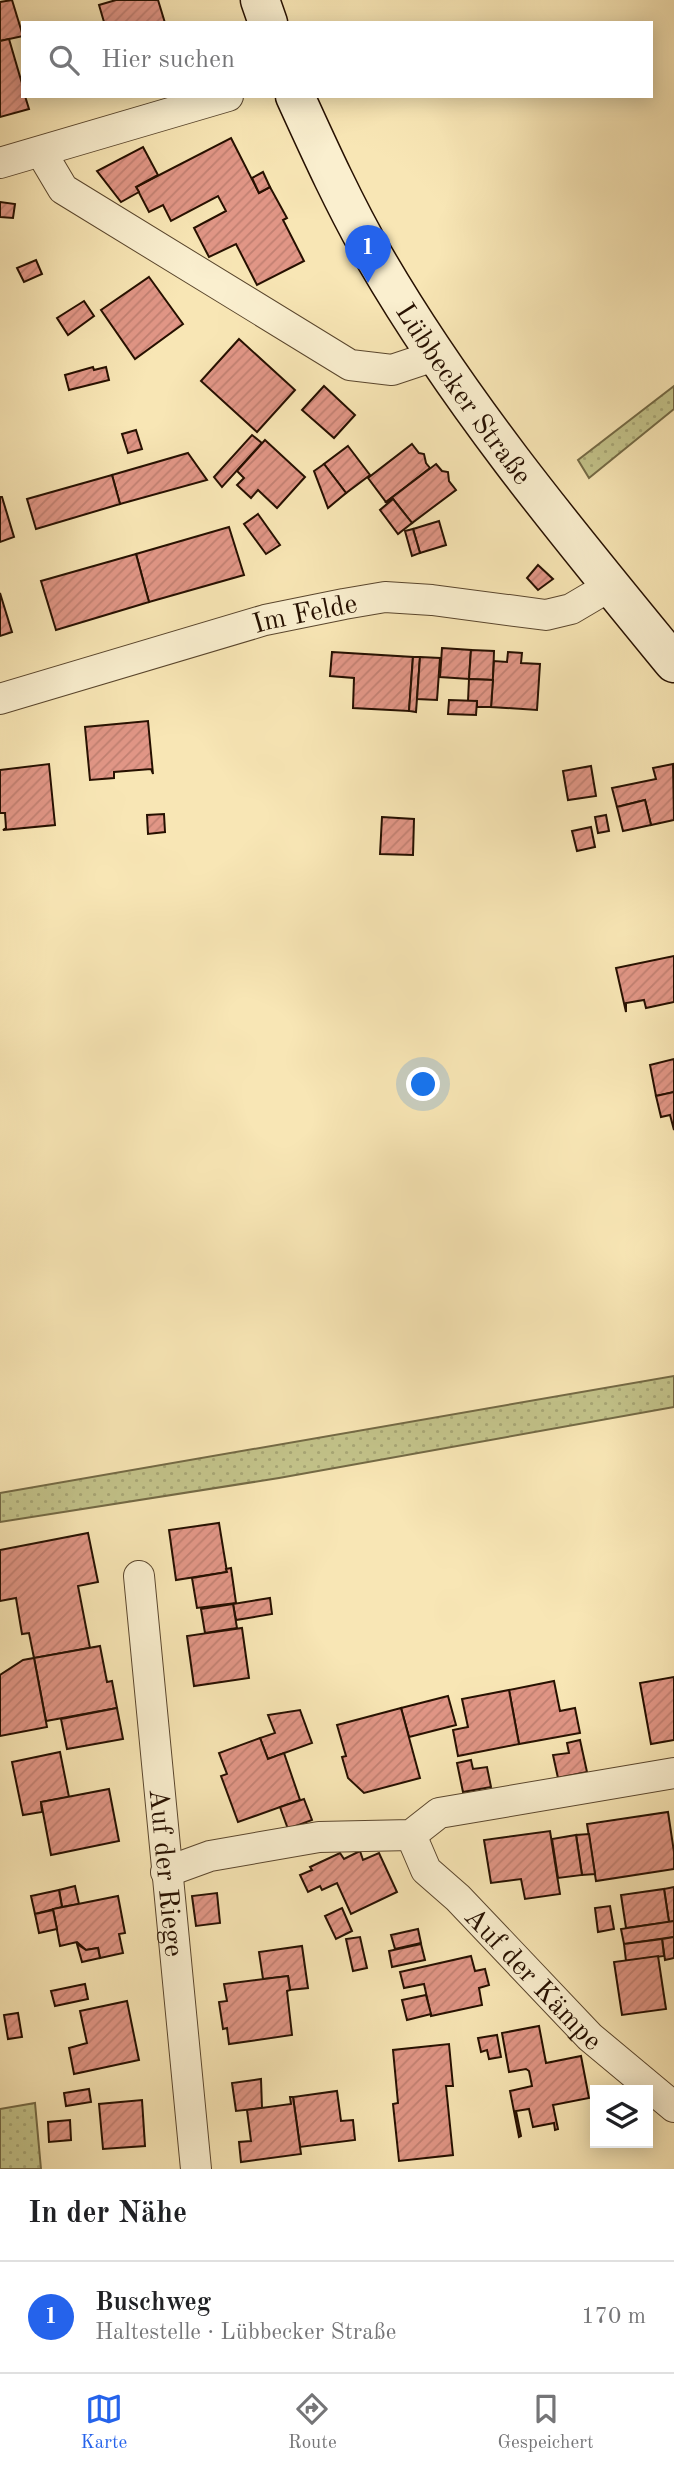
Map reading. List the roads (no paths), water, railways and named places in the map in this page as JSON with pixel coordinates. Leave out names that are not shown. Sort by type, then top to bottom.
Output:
[{"type":"main road","points":[[260,0],[267,21]]},
{"type":"main road","name":"Lübbecker Straße","points":[[296,98],[329,170],[375,258],[437,355],[512,461],[674,663]]},
{"type":"street","points":[[0,163],[221,98]]},
{"type":"street","points":[[40,152],[63,189],[350,365],[392,370],[437,355]]},
{"type":"street","name":"Im Felde","points":[[0,699],[265,620],[344,604],[385,597],[432,600],[546,615],[570,609],[610,586]]},
{"type":"street","name":"Auf der Riege","points":[[139,1576],[196,2169]]},
{"type":"street","points":[[166,1872],[210,1856],[319,1837],[411,1835],[439,1813],[674,1773]]},
{"type":"street","name":"Auf der Kämpe","points":[[411,1835],[426,1870],[458,1898],[590,2037],[674,2108]]},
{"type":"place","name":"Buschweg","points":[[368,283]]}]
